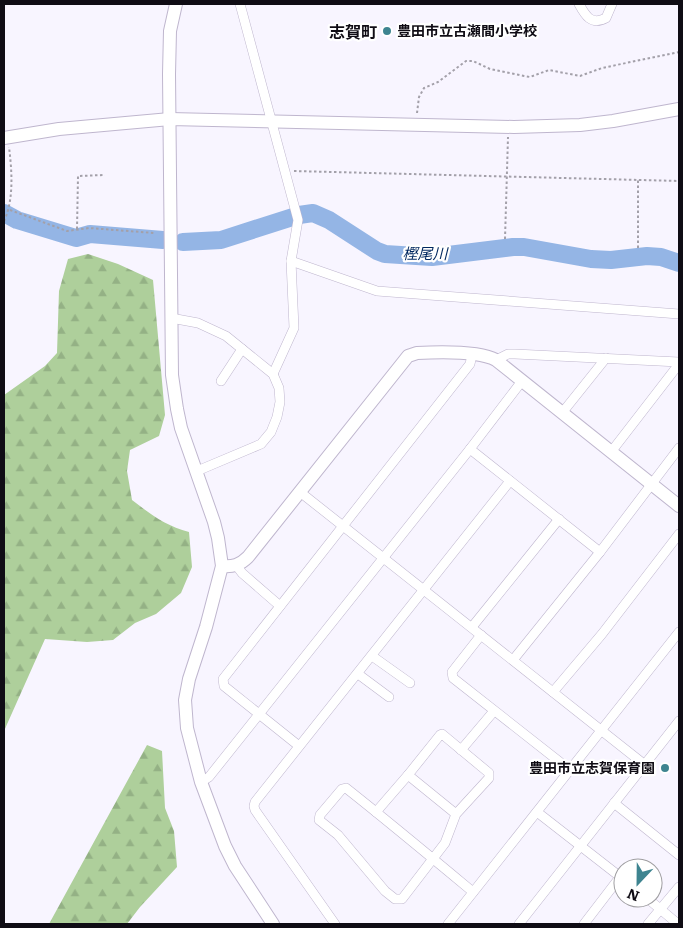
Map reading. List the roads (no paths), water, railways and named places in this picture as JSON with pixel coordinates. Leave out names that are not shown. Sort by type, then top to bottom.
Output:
[{"type":"street","points":[[176,4],[170,31],[172,375],[177,409],[190,455],[197,471],[218,538],[222,566],[206,627],[189,679],[185,700],[187,728],[201,782],[225,846],[235,866],[273,924]]},
{"type":"street","points":[[240,4],[298,220],[291,261],[294,328],[273,374]]},
{"type":"street","points":[[578,4],[585,16],[596,20],[606,18],[612,4]]},
{"type":"street","points":[[6,138],[59,129],[170,119],[509,127],[613,121],[679,109]]},
{"type":"street","points":[[291,261],[377,292],[679,314]]},
{"type":"street","points":[[171,318],[198,323],[226,336],[273,374],[279,388],[280,402],[277,417],[271,432],[261,444],[197,471]]},
{"type":"street","points":[[221,381],[242,349]]},
{"type":"street","points":[[222,566],[232,567],[248,557],[408,356],[427,353],[472,354],[489,356],[496,360],[679,506]]},
{"type":"street","points":[[299,746],[224,686],[223,679],[470,364],[472,354]]},
{"type":"street","points":[[496,360],[508,354],[516,354],[679,363]]},
{"type":"street","points":[[562,413],[606,358]]},
{"type":"street","points":[[611,452],[679,363]]},
{"type":"street","points":[[201,782],[209,777],[522,381]]},
{"type":"street","points":[[513,660],[600,552],[679,448]]},
{"type":"street","points":[[470,449],[600,552]]},
{"type":"street","points":[[335,924],[254,806],[255,802],[510,481]]},
{"type":"street","points":[[300,492],[645,765]]},
{"type":"street","points":[[472,627],[559,520]]},
{"type":"street","points":[[553,692],[602,634],[679,534]]},
{"type":"street","points":[[236,565],[242,573],[280,606]]},
{"type":"street","points":[[448,924],[679,632]]},
{"type":"street","points":[[481,635],[452,672],[453,678],[570,770]]},
{"type":"street","points":[[372,656],[410,683]]},
{"type":"street","points":[[358,674],[389,697]]},
{"type":"street","points":[[461,750],[494,711]]},
{"type":"street","points":[[519,924],[679,722]]},
{"type":"street","points":[[376,812],[440,735],[444,735],[490,775],[456,814],[448,838],[433,859],[402,898],[395,899],[385,891],[338,835],[320,820],[320,816],[342,789],[346,788],[376,812],[433,859],[473,892]]},
{"type":"street","points":[[408,774],[456,814]]},
{"type":"street","points":[[614,803],[679,855]]},
{"type":"street","points":[[537,812],[613,871]]},
{"type":"street","points":[[663,906],[679,887]]},
{"type":"street","points":[[584,924],[613,889]]},
{"type":"street","points":[[648,924],[661,908],[678,924]]},
{"type":"waterway","name":"樫尾川","points":[[4,213],[17,220],[76,238],[90,234],[163,240]]},
{"type":"waterway","name":"樫尾川","points":[[183,242],[221,240],[299,215],[313,213],[329,220],[377,251],[385,254],[432,257],[524,247],[591,259],[611,260],[647,256],[661,257],[679,263]]},
{"type":"place","name":"豊田市立古瀬間小学校","points":[[387,31]]},
{"type":"place","name":"豊田市立志賀保育園","points":[[665,768]]},
{"type":"district","name":"志賀町","points":[[353,32]]}]
